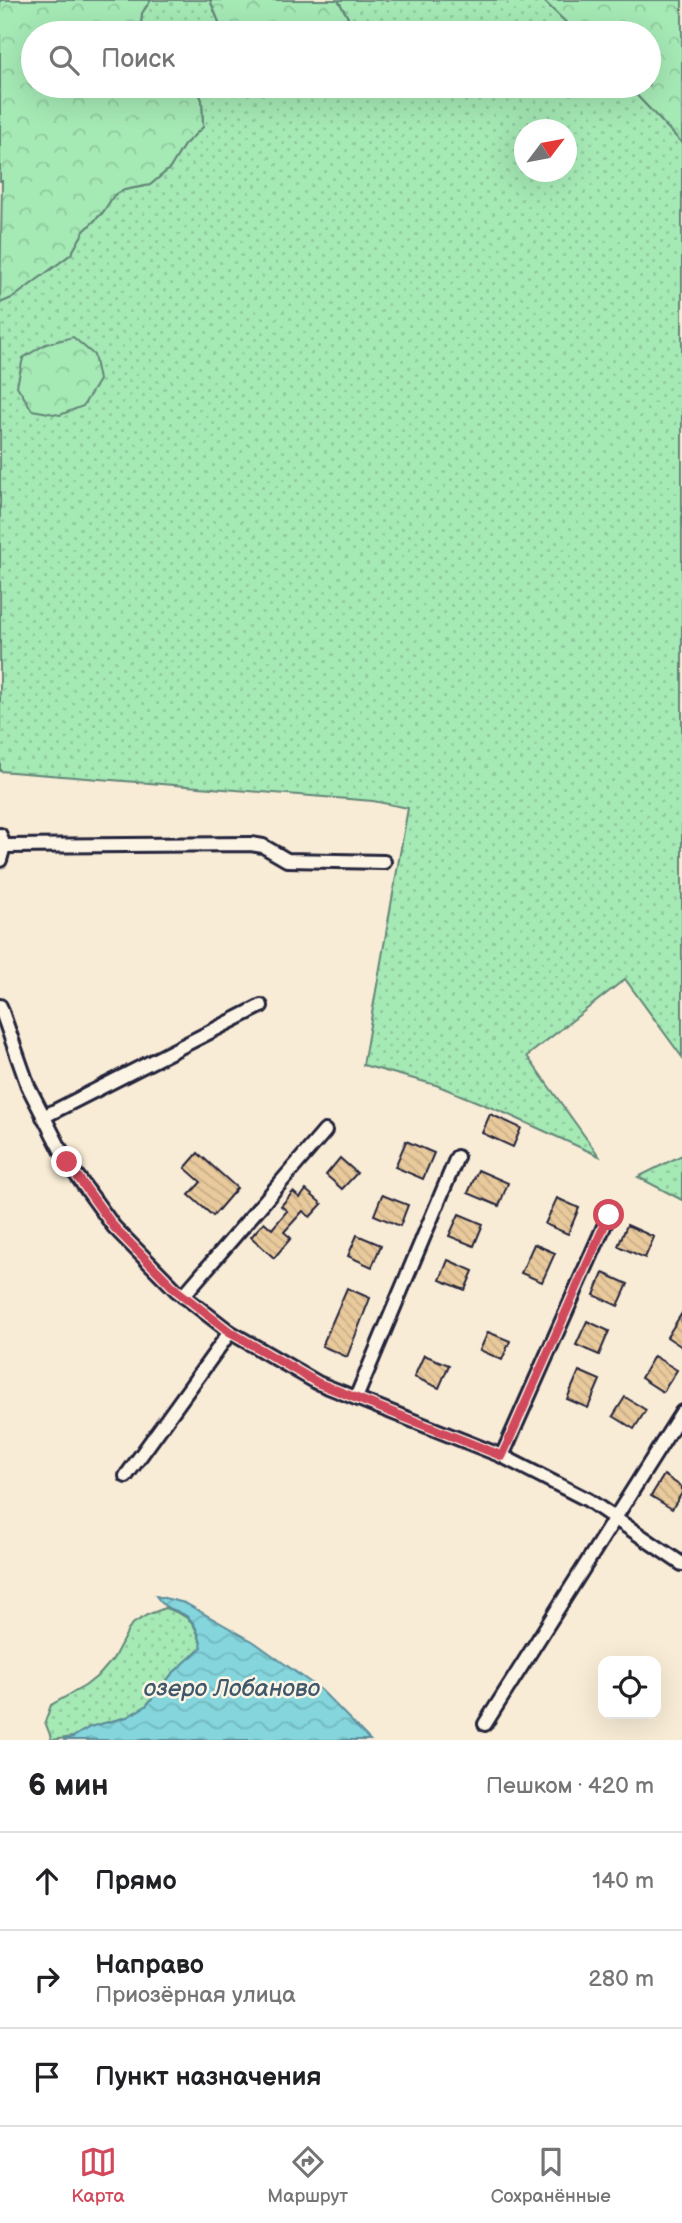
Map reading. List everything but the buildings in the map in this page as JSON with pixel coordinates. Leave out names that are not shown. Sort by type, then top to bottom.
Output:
[{"type":"street","points":[[0,860],[2,840],[251,844],[263,846],[288,860],[384,862]]},
{"type":"street","points":[[0,1006],[29,1086],[67,1162],[114,1227],[183,1296],[230,1332],[318,1383],[502,1456],[588,1500],[682,1564]]},
{"type":"street","points":[[43,1117],[261,1006]]},
{"type":"street","points":[[183,1296],[325,1131]]},
{"type":"street","points":[[356,1398],[457,1157]]},
{"type":"street","points":[[502,1456],[609,1215]]},
{"type":"street","points":[[125,1476],[230,1332]]},
{"type":"street","points":[[485,1724],[682,1412]]},
{"type":"green space","points":[[0,0],[151,0],[142,13],[141,21],[21,21],[21,98],[201,98],[203,127],[184,145],[170,168],[150,185],[124,190],[114,195],[103,212],[84,231],[71,254],[14,297],[0,303]]},
{"type":"green space","points":[[151,0],[210,0],[219,21],[141,21],[142,13]]},
{"type":"green space","points":[[210,0],[338,0],[350,21],[219,21]]},
{"type":"green space","points":[[338,0],[543,0],[565,21],[350,21]]},
{"type":"green space","points":[[543,0],[682,0],[682,143],[639,98],[661,98],[661,21],[565,21]]},
{"type":"green space","points":[[201,98],[639,98],[682,143],[682,1057],[625,979],[527,1056],[599,1156],[436,1085],[363,1065],[408,808],[373,801],[0,771],[0,303],[14,297],[71,254],[84,231],[103,212],[114,195],[124,190],[150,185],[170,168],[184,145],[203,127]]},
{"type":"green space","points":[[73,337],[94,355],[99,380],[83,406],[60,415],[32,410],[17,386],[23,358],[46,344]]},
{"type":"green space","points":[[682,1155],[682,1200],[638,1177]]},
{"type":"green space","points":[[165,1608],[191,1621],[202,1647],[172,1674],[146,1706],[127,1717],[90,1727],[73,1737],[52,1740],[45,1722],[51,1705],[85,1686],[100,1674],[113,1659],[131,1625]]},
{"type":"water","name":"озеро Лобаново","points":[[156,1596],[185,1603],[254,1642],[321,1690],[370,1740],[63,1740],[90,1727],[127,1717],[146,1706],[172,1674],[202,1647],[191,1620],[166,1607]]},
{"type":"route","points":[[67,1162],[114,1227],[176,1290],[230,1332],[318,1383],[502,1456],[609,1215]]}]
